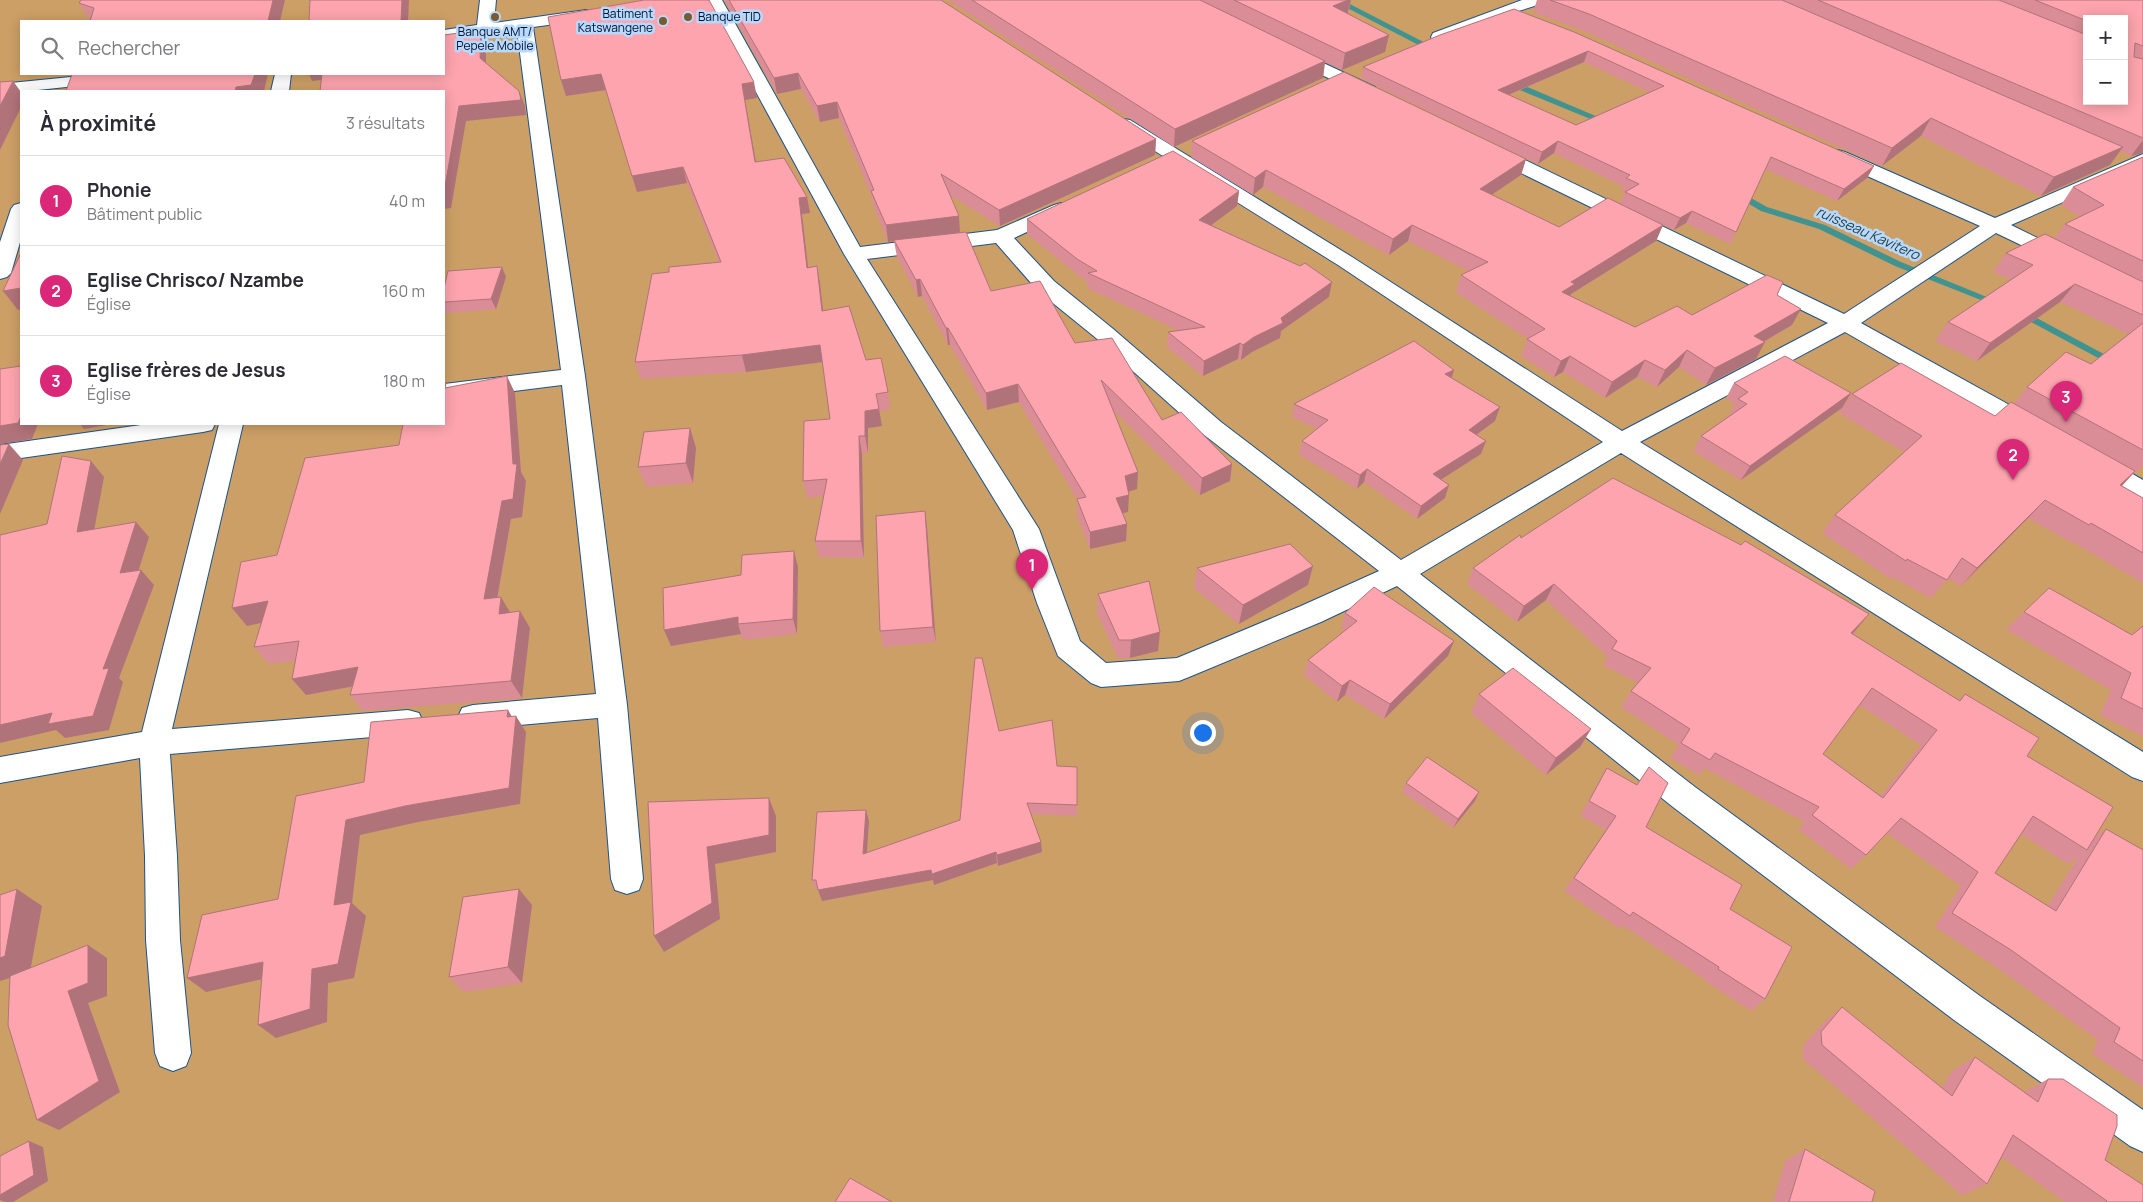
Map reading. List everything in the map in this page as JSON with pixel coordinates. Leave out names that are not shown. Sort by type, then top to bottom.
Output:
[{"type":"street","points":[[486,29],[488,0]]},
{"type":"street","points":[[714,0],[854,254],[1026,528],[1068,648],[1101,675],[1179,669],[1311,614],[1400,572],[1622,442],[1845,323],[1995,224],[2133,164]]},
{"type":"street","points":[[1428,42],[1506,10],[1538,0]]},
{"type":"street","points":[[1506,10],[1533,20]]},
{"type":"street","points":[[445,35],[605,12]]},
{"type":"street","points":[[524,24],[573,376],[612,705],[627,880]]},
{"type":"street","points":[[1270,43],[1385,99]]},
{"type":"street","points":[[0,89],[66,87],[136,75]]},
{"type":"street","points":[[280,90],[283,75]]},
{"type":"street","points":[[1109,114],[1174,157],[1346,261],[1622,442],[2143,768]]},
{"type":"street","points":[[1474,142],[1845,323],[2049,438]]},
{"type":"street","points":[[1824,150],[1995,224],[2082,267]]},
{"type":"street","points":[[854,254],[1001,236],[1081,200]]},
{"type":"street","points":[[0,273],[20,212]]},
{"type":"street","points":[[1001,236],[1046,286],[1104,333],[1212,428],[1400,572],[1684,797],[1959,1002],[2143,1133]]},
{"type":"street","points":[[445,392],[573,376]]},
{"type":"street","points":[[0,453],[196,425]]},
{"type":"street","points":[[173,1053],[163,940],[161,856],[154,743],[231,425]]},
{"type":"street","points":[[2075,452],[2143,491]]},
{"type":"street","points":[[0,770],[154,743],[612,705]]},
{"type":"shaded area","points":[[0,0],[2143,0],[2143,1202],[0,1202]]},
{"type":"building","points":[[81,0],[273,0],[268,20],[90,20],[94,8],[79,3]]},
{"type":"building","points":[[310,0],[402,0],[401,20],[309,20]]},
{"type":"building","points":[[644,0],[709,0],[754,82],[742,84],[755,162],[784,158],[807,197],[799,198],[807,268],[817,266],[822,311],[849,306],[866,360],[881,358],[888,392],[876,394],[879,409],[865,411],[865,436],[859,436],[861,541],[815,541],[827,479],[803,481],[804,421],[830,419],[820,345],[742,355],[635,362],[652,274],[669,272],[669,267],[721,262],[683,167],[632,176],[601,74],[561,80],[548,17]]},
{"type":"building","points":[[729,0],[941,0],[1156,139],[999,210],[941,174],[959,216],[886,225],[871,191],[874,190],[837,102],[817,106],[798,73],[774,78]]},
{"type":"building","points":[[972,0],[1200,0],[1325,61],[1175,129]]},
{"type":"building","points":[[1234,0],[1348,0],[1333,6],[1389,35],[1345,53]]},
{"type":"building","points":[[1550,0],[1782,0],[2123,147],[2054,177],[1931,118],[1892,148],[1589,14]]},
{"type":"building","points":[[1818,0],[1999,0],[2083,33],[2083,105],[2128,105],[2128,15],[2083,15],[2083,19],[2035,0],[2143,0],[2143,46],[2135,43],[2134,57],[2143,59],[2143,138]]},
{"type":"building","points":[[1514,9],[1574,32],[1874,166],[1844,189],[1771,157],[1736,232],[1692,211],[1680,218],[1625,192],[1639,184],[1626,178],[1630,175],[1558,141],[1542,152],[1363,67],[1440,35]],"holes":[[[1588,51],[1664,86],[1576,125],[1498,90]]]},
{"type":"building","points":[[481,30],[480,58],[519,91],[521,100],[459,106],[445,186],[445,90],[320,90],[322,75],[445,75],[445,35]]},
{"type":"building","points":[[1344,72],[1526,159],[1480,189],[1559,227],[1608,198],[1663,225],[1571,282],[1575,284],[1562,292],[1635,327],[1677,306],[1692,315],[1767,275],[1783,282],[1777,295],[1801,309],[1754,336],[1765,342],[1715,368],[1687,350],[1665,370],[1645,360],[1612,382],[1570,356],[1561,361],[1527,339],[1545,329],[1461,275],[1488,262],[1412,225],[1393,239],[1266,170],[1255,178],[1192,141]]},
{"type":"building","points":[[72,75],[255,75],[251,85],[236,87],[235,90],[66,90]]},
{"type":"building","points":[[13,81],[0,106],[0,82]]},
{"type":"building","points":[[1173,151],[1239,191],[1199,220],[1300,266],[1305,263],[1332,282],[1281,318],[1283,323],[1254,337],[1243,345],[1240,343],[1204,361],[1168,332],[1205,327],[1088,273],[1097,271],[1077,259],[1027,219]]},
{"type":"building","points":[[2143,157],[2143,261],[2065,224],[2104,205],[2073,187]]},
{"type":"building","points":[[966,232],[991,291],[1040,281],[1075,343],[1112,338],[1162,420],[1181,412],[1232,464],[1202,478],[1101,380],[1138,472],[1125,476],[1129,495],[1116,498],[1127,524],[1090,532],[1077,499],[1086,497],[1018,384],[986,393],[948,328],[946,328],[920,279],[916,280],[894,240]]},
{"type":"building","points":[[2045,234],[2143,282],[2143,315],[2075,284],[1990,343],[1948,322],[2033,265],[2006,253]]},
{"type":"building","points":[[20,255],[20,288],[3,291]]},
{"type":"building","points":[[502,267],[491,299],[445,302],[445,284],[448,271]]},
{"type":"building","points":[[2143,323],[2143,450],[2027,387],[2066,352],[2091,364]]},
{"type":"building","points":[[1414,341],[1454,370],[1445,374],[1500,407],[1469,430],[1486,441],[1433,474],[1449,485],[1421,506],[1367,469],[1360,475],[1302,441],[1328,420],[1294,404]]},
{"type":"building","points":[[1785,356],[1851,393],[1750,466],[1701,436],[1747,404],[1738,399],[1748,392],[1734,383]]},
{"type":"building","points":[[1901,363],[1995,416],[2011,402],[2135,471],[2120,485],[2143,498],[2143,553],[2091,523],[2089,525],[2045,500],[1977,568],[1962,558],[1947,580],[1907,559],[1906,561],[1835,515],[1922,436],[1852,394]]},
{"type":"building","points":[[20,366],[20,418],[18,423],[0,426],[0,369]]},
{"type":"building","points":[[507,376],[513,464],[517,464],[513,499],[502,501],[484,599],[501,597],[499,614],[520,611],[511,681],[350,695],[358,667],[292,679],[299,641],[254,647],[268,601],[232,608],[241,562],[277,555],[305,458],[399,445],[403,425],[445,425],[445,388]]},
{"type":"building","points":[[690,428],[686,463],[638,467],[644,432]]},
{"type":"building","points":[[9,444],[0,464],[0,445]]},
{"type":"building","points":[[62,456],[91,461],[77,532],[136,522],[120,573],[141,570],[103,669],[109,668],[93,716],[48,724],[52,713],[0,725],[0,535],[47,524]]},
{"type":"building","points":[[1613,478],[1741,545],[1745,541],[1869,614],[1851,633],[1960,701],[1965,694],[2039,738],[2027,756],[2113,807],[2087,850],[2033,816],[1995,873],[2056,911],[2106,829],[2143,850],[2143,1061],[2114,1042],[2120,1028],[2011,950],[1952,913],[1978,872],[1901,818],[1866,855],[1812,815],[1819,807],[1715,753],[1710,760],[1681,743],[1690,729],[1631,691],[1651,668],[1612,649],[1617,641],[1554,584],[1524,606],[1473,568],[1520,535],[1521,538]],"holes":[[[1872,688],[1937,730],[1883,798],[1823,754]]]},
{"type":"building","points":[[925,511],[933,627],[880,631],[876,516]]},
{"type":"building","points":[[1290,544],[1313,566],[1243,605],[1197,568]]},
{"type":"building","points":[[794,551],[793,619],[738,624],[738,617],[664,630],[663,588],[741,575],[742,555]]},
{"type":"building","points":[[1149,581],[1160,632],[1131,640],[1119,640],[1098,594]]},
{"type":"building","points":[[1374,587],[1454,641],[1390,704],[1350,680],[1342,686],[1308,660],[1357,621],[1345,613]]},
{"type":"building","points":[[2049,588],[2132,635],[2143,626],[2143,709],[2121,698],[2131,673],[2024,612]]},
{"type":"building","points":[[975,658],[982,658],[999,731],[1052,720],[1057,766],[1077,767],[1077,805],[1027,803],[1041,842],[997,855],[996,852],[932,874],[931,870],[818,890],[816,880],[812,880],[817,812],[866,810],[863,854],[960,820]]},
{"type":"building","points":[[1513,668],[1591,729],[1556,758],[1479,694]]},
{"type":"building","points":[[508,710],[507,717],[516,716],[509,788],[405,806],[346,820],[334,905],[351,902],[338,964],[312,969],[310,1009],[258,1025],[263,962],[187,978],[202,915],[278,899],[296,796],[364,782],[371,722]]},
{"type":"building","points":[[1427,757],[1479,792],[1458,819],[1406,783]]},
{"type":"building","points":[[1649,767],[1668,783],[1646,827],[1742,885],[1730,909],[1792,947],[1765,999],[1633,912],[1630,916],[1574,878],[1616,816],[1589,801],[1607,768],[1637,785]]},
{"type":"building","points":[[769,798],[769,835],[707,847],[712,903],[654,936],[648,802]]},
{"type":"building","points":[[17,889],[5,956],[0,958],[0,895]]},
{"type":"building","points":[[519,889],[508,967],[449,977],[463,897]]},
{"type":"building","points":[[88,945],[88,983],[68,991],[99,1081],[37,1120],[8,1025],[10,976]]},
{"type":"building","points":[[1842,1007],[1952,1096],[1975,1057],[2038,1102],[2048,1079],[2063,1079],[2117,1115],[2117,1126],[2105,1160],[2143,1185],[2143,1202],[2106,1202],[2013,1135],[1987,1184],[1822,1045],[1821,1032]]},
{"type":"building","points":[[29,1141],[34,1175],[0,1195],[0,1156]]},
{"type":"building","points":[[1805,1149],[1875,1191],[1872,1202],[1789,1202]]},
{"type":"building","points":[[850,1178],[892,1202],[835,1202]]},
{"type":"waterway","name":"ruisseau Kavitero","points":[[1336,0],[1435,50]]},
{"type":"waterway","name":"ruisseau Kavitero","points":[[1508,82],[1608,123]]},
{"type":"waterway","name":"ruisseau Kavitero","points":[[1735,192],[1764,209],[1822,227],[1898,264],[1999,304]]},
{"type":"waterway","name":"ruisseau Kavitero","points":[[2020,312],[2143,379]]},
{"type":"place","name":"Banque AMT/ Pepele Mobile","points":[[495,17]]},
{"type":"place","name":"Banque TID","points":[[688,17]]},
{"type":"place","name":"Batiment Katswangene","points":[[663,21]]},
{"type":"place","name":"Eglise frères de Jesus","points":[[2066,422]]},
{"type":"place","name":"Eglise Chrisco/ Nzambe","points":[[2013,480]]},
{"type":"place","name":"Phonie","points":[[1032,590]]}]
